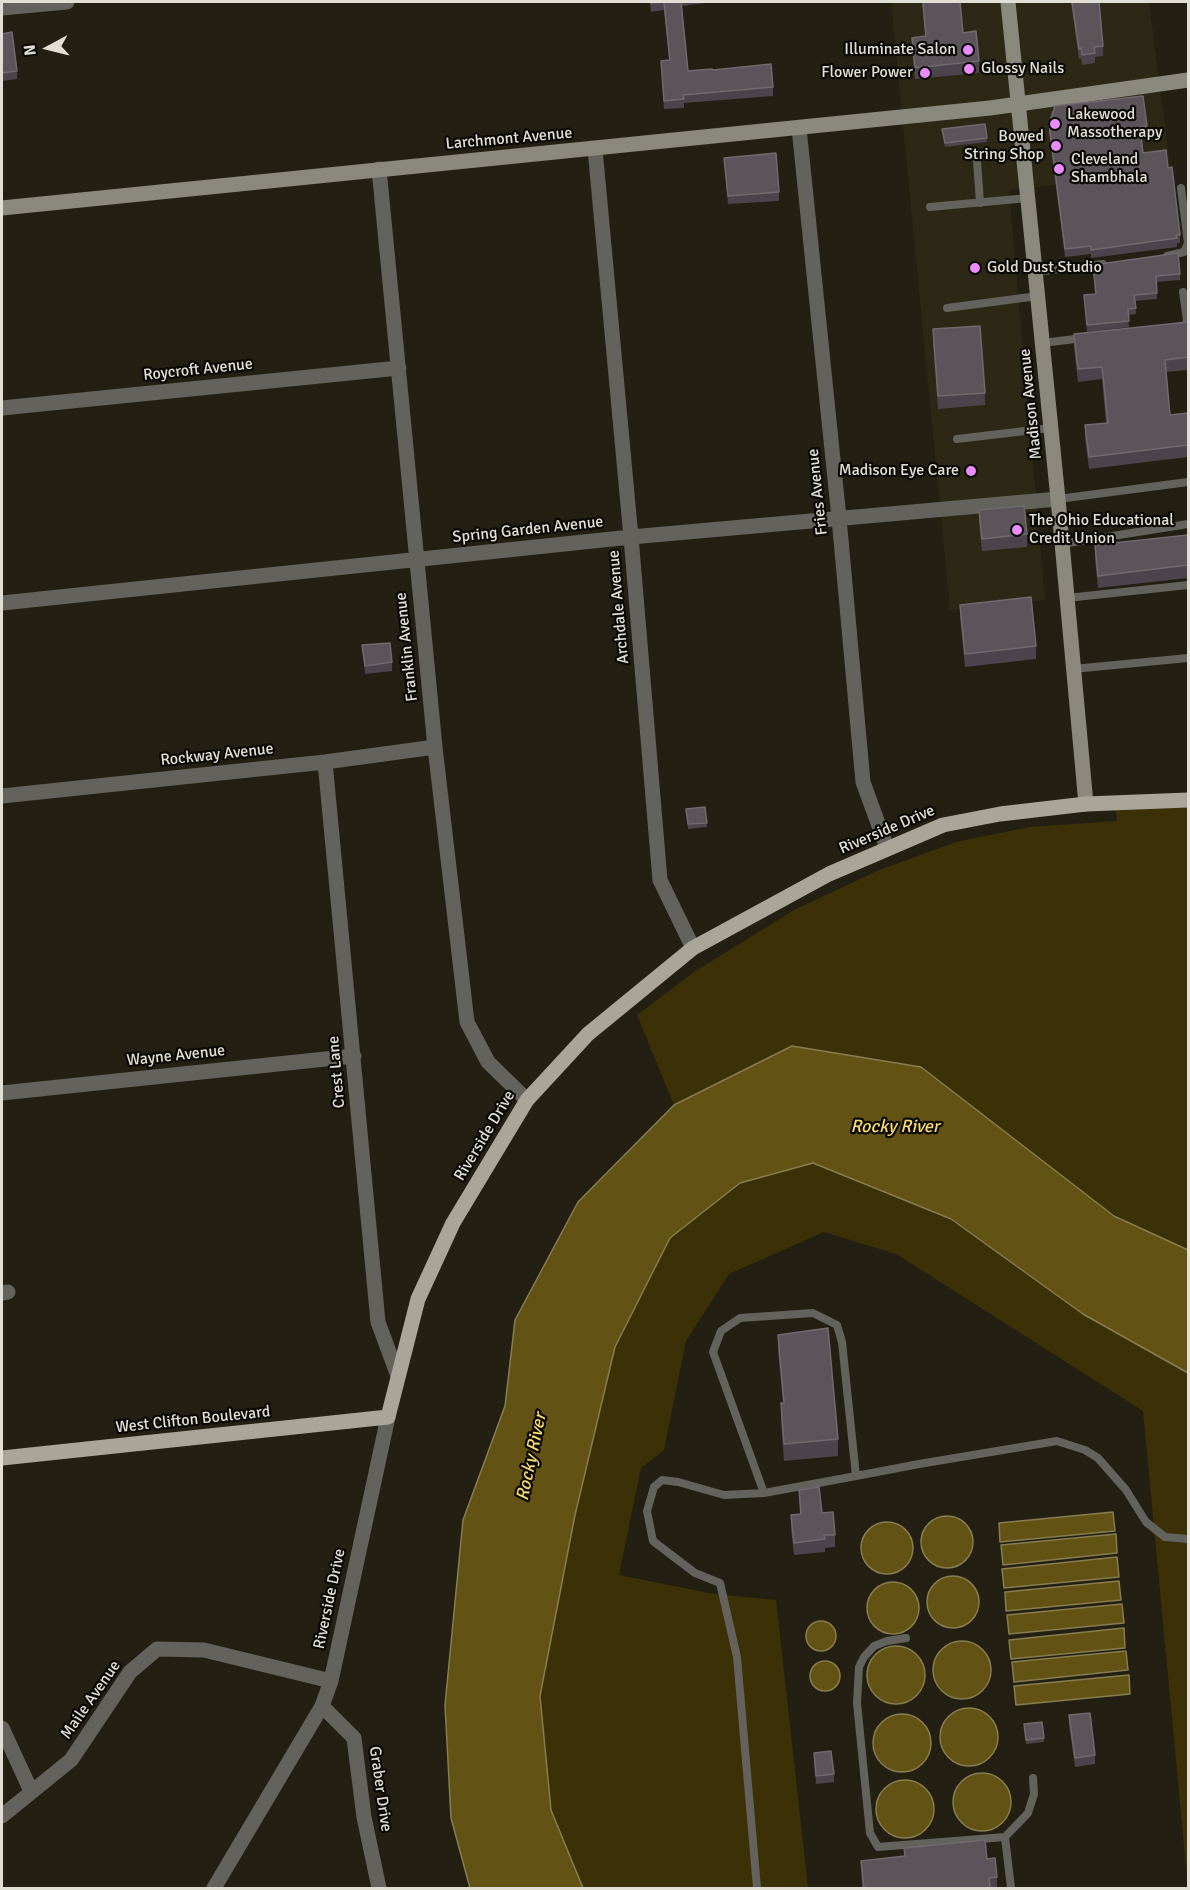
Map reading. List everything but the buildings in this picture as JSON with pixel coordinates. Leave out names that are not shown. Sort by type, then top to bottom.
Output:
[{"type":"main road","name":"Riverside Drive","points":[[388,1417],[418,1299],[453,1223],[527,1100],[588,1034],[693,948],[829,874],[943,825],[1000,814],[1086,804],[1188,800]]},
{"type":"main road","name":"West Clifton Boulevard","points":[[2,1458],[388,1417]]},
{"type":"street","points":[[2,8],[67,2]]},
{"type":"street","name":"Madison Avenue","points":[[1008,2],[1086,804]]},
{"type":"street","name":"Larchmont Avenue","points":[[2,208],[1019,105],[1188,80]]},
{"type":"street","name":"Fries Avenue","points":[[799,128],[839,518],[863,782],[887,848]]},
{"type":"street","name":"Archdale Avenue","points":[[595,149],[660,880],[693,948]]},
{"type":"street","name":"Franklin Avenue","points":[[379,169],[435,747],[467,1022],[488,1062],[527,1100]]},
{"type":"street","name":"Roycroft Avenue","points":[[2,408],[399,368]]},
{"type":"street","name":"Spring Garden Avenue","points":[[2,603],[631,537],[1058,499]]},
{"type":"street","name":"Rockway Avenue","points":[[2,796],[325,762],[435,747]]},
{"type":"street","name":"Crest Lane","points":[[325,762],[378,1322],[398,1376]]},
{"type":"street","name":"Wayne Avenue","points":[[2,1093],[354,1056]]},
{"type":"street","name":"Riverside Drive","points":[[214,1888],[322,1706],[331,1681],[388,1417]]},
{"type":"street","name":"Maile Avenue","points":[[2,1816],[71,1760],[130,1672],[157,1649],[204,1650],[331,1681]]},
{"type":"street","name":"Graber Drive","points":[[322,1706],[354,1738],[364,1817],[379,1888]]},
{"type":"street","points":[[2,1728],[31,1791]]},
{"type":"lane","points":[[977,161],[980,203]]},
{"type":"lane","points":[[1158,257],[1184,252],[1188,243],[1181,188]]},
{"type":"lane","points":[[930,207],[1028,198]]},
{"type":"lane","points":[[1035,272],[1114,262]]},
{"type":"lane","points":[[1173,328],[1185,327],[1187,322],[1183,292]]},
{"type":"lane","points":[[947,308],[1038,296]]},
{"type":"lane","points":[[1042,343],[1090,338]]},
{"type":"lane","points":[[957,439],[1051,428]]},
{"type":"lane","points":[[1058,499],[1188,482]]},
{"type":"lane","points":[[1062,544],[1188,524]]},
{"type":"lane","points":[[1067,598],[1188,585]]},
{"type":"lane","points":[[1073,669],[1188,658]]},
{"type":"lane","points":[[764,1493],[713,1352],[722,1331],[740,1318],[813,1313],[837,1324],[842,1342],[856,1476]]},
{"type":"lane","points":[[757,1888],[737,1657],[720,1583],[695,1574],[653,1541],[647,1511],[654,1488],[662,1480],[678,1482],[724,1495],[764,1493],[1057,1441],[1085,1450],[1098,1458],[1126,1490],[1146,1522],[1166,1537],[1188,1539]]},
{"type":"lane","points":[[906,1638],[887,1641],[873,1647],[859,1667],[856,1703],[870,1833],[878,1847],[1005,1837],[1028,1814],[1034,1794],[1033,1778]]},
{"type":"lane","points":[[1005,1837],[1011,1888]]},
{"type":"shaded area","points":[[891,2],[1149,2],[1171,172],[1009,190],[1045,600],[950,610]]},
{"type":"shaded area","points":[[1188,801],[1188,1888],[1143,1411],[896,1254],[824,1232],[729,1274],[686,1341],[664,1450],[641,1468],[619,1575],[714,1594],[776,1600],[808,1888],[583,1888],[551,1810],[540,1696],[575,1515],[615,1347],[670,1238],[740,1182],[812,1163],[951,1220],[1083,1314],[1125,1220],[792,1046],[674,1105],[637,1015],[694,972],[794,910],[879,870],[956,842],[1029,827],[1117,821],[1115,804]]},
{"type":"water","name":"Rocky River","points":[[792,1046],[921,1067],[1114,1216],[1188,1250],[1188,1373],[1083,1314],[951,1219],[813,1163],[740,1183],[670,1238],[615,1347],[575,1515],[540,1696],[551,1810],[583,1888],[470,1888],[451,1818],[445,1705],[463,1520],[505,1406],[515,1320],[578,1202],[674,1105]]},
{"type":"water","points":[[1113,1512],[1115,1531],[1000,1542],[999,1523]]},
{"type":"water","points":[[942,1516],[952,1516],[962,1520],[969,1527],[973,1542],[969,1557],[962,1564],[952,1568],[942,1568],[932,1564],[925,1557],[921,1547],[921,1537],[925,1527],[932,1520]]},
{"type":"water","points":[[882,1522],[892,1522],[906,1529],[913,1548],[906,1567],[892,1574],[882,1574],[872,1570],[865,1563],[861,1553],[861,1543],[865,1533],[872,1526]]},
{"type":"water","points":[[1116,1534],[1117,1553],[1003,1565],[1001,1545]]},
{"type":"water","points":[[1117,1557],[1119,1577],[1004,1588],[1002,1569]]},
{"type":"water","points":[[948,1576],[958,1576],[972,1583],[979,1602],[972,1621],[958,1628],[948,1628],[938,1624],[931,1617],[927,1607],[927,1597],[931,1587],[938,1580]]},
{"type":"water","points":[[1119,1581],[1121,1600],[1006,1611],[1005,1592]]},
{"type":"water","points":[[888,1582],[898,1582],[908,1586],[915,1593],[919,1608],[915,1623],[908,1630],[898,1634],[888,1634],[878,1630],[871,1623],[867,1613],[867,1603],[871,1593],[878,1586]]},
{"type":"water","points":[[1122,1604],[1124,1623],[1009,1634],[1007,1615]]},
{"type":"water","points":[[821,1621],[827,1622],[835,1630],[835,1642],[827,1650],[821,1651],[815,1650],[807,1642],[806,1636],[807,1630],[815,1622]]},
{"type":"water","points":[[1124,1628],[1125,1648],[1011,1659],[1009,1640]]},
{"type":"water","points":[[956,1641],[968,1641],[983,1649],[991,1664],[991,1676],[983,1691],[968,1699],[956,1699],[941,1691],[933,1676],[933,1664],[941,1649]]},
{"type":"water","points":[[890,1646],[902,1646],[917,1654],[925,1669],[925,1681],[917,1696],[902,1704],[890,1704],[875,1696],[867,1681],[867,1669],[875,1654]]},
{"type":"water","points":[[1126,1651],[1128,1670],[1014,1682],[1012,1662]]},
{"type":"water","points":[[825,1661],[831,1662],[839,1670],[839,1682],[831,1690],[825,1691],[819,1690],[811,1682],[810,1676],[811,1670],[819,1662]]},
{"type":"water","points":[[1129,1675],[1130,1694],[1016,1705],[1014,1686]]},
{"type":"water","points":[[963,1708],[975,1708],[990,1716],[998,1731],[998,1743],[990,1758],[975,1766],[963,1766],[948,1758],[940,1743],[940,1731],[948,1716]]},
{"type":"water","points":[[896,1714],[908,1714],[923,1722],[931,1737],[931,1749],[923,1764],[908,1772],[896,1772],[881,1764],[873,1749],[873,1737],[881,1722]]},
{"type":"water","points":[[976,1773],[988,1773],[1003,1781],[1011,1796],[1011,1808],[1003,1823],[988,1831],[976,1831],[961,1823],[953,1808],[953,1796],[961,1781]]},
{"type":"water","points":[[899,1780],[911,1780],[926,1788],[934,1803],[934,1815],[926,1830],[911,1838],[899,1838],[884,1830],[876,1815],[876,1803],[884,1788]]},
{"type":"place","name":"Illuminate Salon","points":[[968,50]]},
{"type":"place","name":"Glossy Nails","points":[[969,69]]},
{"type":"place","name":"Flower Power","points":[[925,73]]},
{"type":"place","name":"Lakewood Massotherapy","points":[[1055,124]]},
{"type":"place","name":"Bowed String Shop","points":[[1056,146]]},
{"type":"place","name":"Cleveland Shambhala","points":[[1059,169]]},
{"type":"place","name":"Gold Dust Studio","points":[[975,268]]},
{"type":"place","name":"Madison Eye Care","points":[[971,471]]},
{"type":"place","name":"The Ohio Educational Credit Union","points":[[1017,530]]}]
